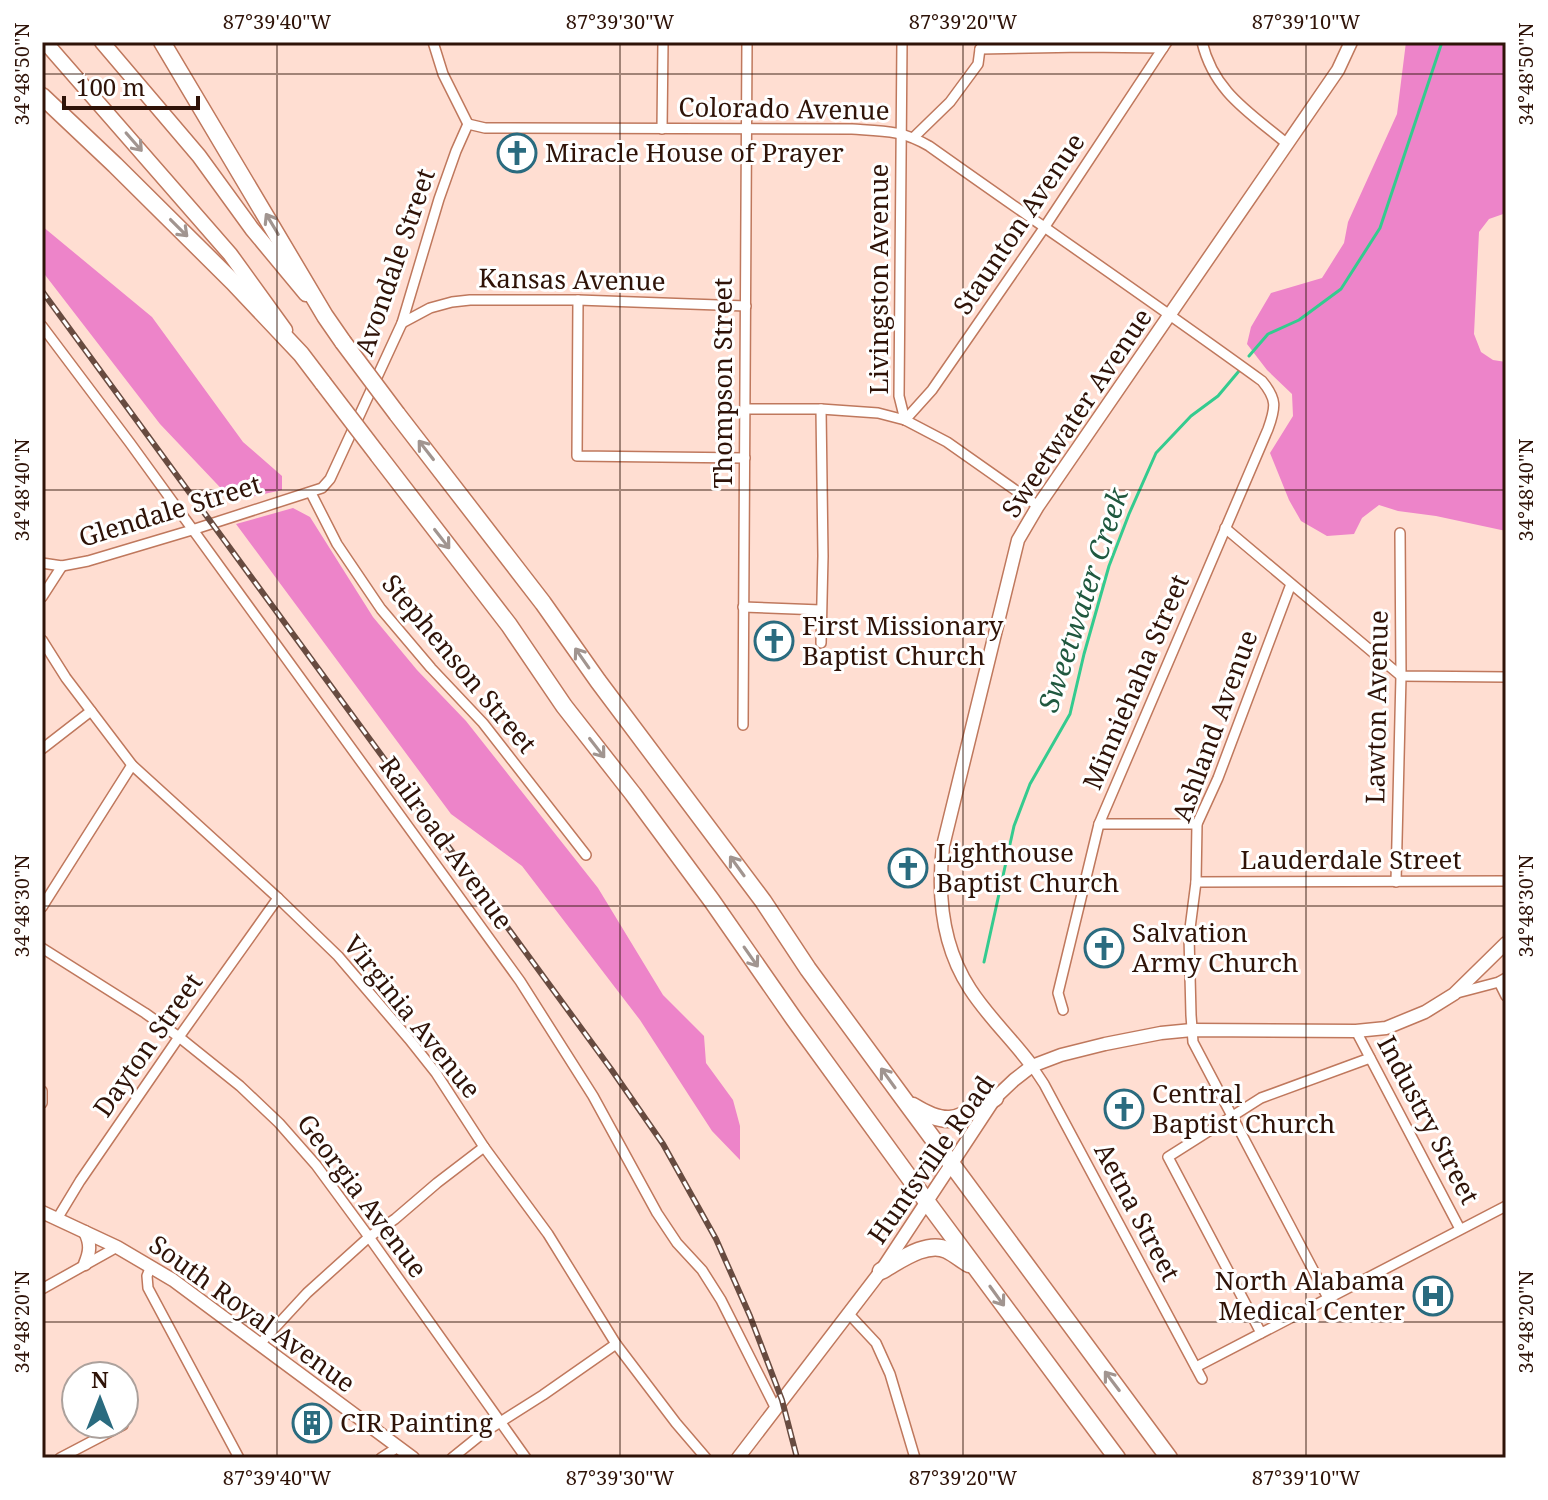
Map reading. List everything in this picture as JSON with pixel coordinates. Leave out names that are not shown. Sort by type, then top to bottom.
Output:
[{"type":"highway","points":[[162,42],[343,342],[543,603],[1169,1458]]},
{"type":"highway","points":[[42,96],[190,239],[301,354],[509,625],[564,706],[712,901],[927,1202],[1117,1458]]},
{"type":"highway","points":[[905,1101],[940,1120],[954,1119],[995,1098]]},
{"type":"highway","points":[[881,1271],[915,1252],[944,1248],[979,1271]]},
{"type":"main road","points":[[45,42],[230,254],[301,354]]},
{"type":"main road","points":[[102,42],[199,156],[252,229],[325,316]]},
{"type":"street","points":[[433,42],[443,74],[468,124]]},
{"type":"street","points":[[662,129],[663,42]]},
{"type":"street","name":"Thompson Street","points":[[743,725],[747,42]]},
{"type":"street","name":"Livingston Avenue","points":[[902,42],[899,396],[905,420]]},
{"type":"street","points":[[971,42],[980,49],[1165,45]]},
{"type":"street","points":[[1202,42],[1212,72],[1227,94],[1286,143]]},
{"type":"street","name":"Sweetwater Avenue","points":[[1032,1066],[970,989],[955,963],[945,930],[939,890],[943,846],[1018,540],[1038,506],[1338,70],[1351,42]]},
{"type":"street","name":"Staunton Avenue","points":[[905,420],[932,390],[1165,45]]},
{"type":"street","points":[[914,137],[960,89],[978,64],[980,49]]},
{"type":"street","name":"Colorado Avenue","points":[[468,124],[485,128],[852,129],[914,137],[1262,381]]},
{"type":"street","name":"Avondale Street","points":[[311,493],[322,488],[330,479],[402,323],[439,199],[468,124]]},
{"type":"street","name":"Kansas Avenue","points":[[402,323],[430,308],[452,302],[488,300],[746,306]]},
{"type":"street","points":[[578,300],[577,456],[745,458]]},
{"type":"street","name":"Railroad Avenue","points":[[42,326],[520,981],[593,1096],[657,1213],[677,1243],[702,1270],[721,1300],[776,1409]]},
{"type":"street","name":"Minniehaha Street","points":[[1063,1010],[1058,993],[1099,824],[1272,418],[1272,393],[1262,381]]},
{"type":"street","points":[[745,409],[821,409],[878,413],[905,420],[947,442],[1038,506]]},
{"type":"street","points":[[821,409],[821,643]]},
{"type":"street","name":"Glendale Street","points":[[42,563],[62,566],[88,561],[311,493]]},
{"type":"street","name":"Stephenson Street","points":[[311,493],[337,544],[381,609],[483,723],[586,855]]},
{"type":"street","points":[[1225,528],[1401,676],[1506,677]]},
{"type":"street","name":"Lawton Avenue","points":[[1396,882],[1401,676],[1400,533]]},
{"type":"street","points":[[42,597],[62,566]]},
{"type":"street","name":"Ashland Avenue","points":[[1291,584],[1218,778],[1197,824],[1196,882],[1189,936],[1192,1030],[1193,1042],[1328,1298]]},
{"type":"street","points":[[743,607],[821,610]]},
{"type":"street","name":"Virginia Avenue","points":[[42,640],[66,678],[132,765],[338,956],[409,1039],[548,1234],[616,1344],[706,1458]]},
{"type":"street","points":[[42,749],[91,711]]},
{"type":"street","points":[[42,907],[132,765]]},
{"type":"street","points":[[1099,824],[1197,824]]},
{"type":"street","name":"Lauderdale Street","points":[[1196,882],[1506,881]]},
{"type":"street","name":"Dayton Street","points":[[57,1219],[179,1037],[278,898]]},
{"type":"street","name":"Huntsville Road","points":[[738,1458],[881,1271],[995,1098],[1032,1066],[1061,1055],[1161,1033],[1386,1028],[1425,1012],[1454,994],[1506,943]]},
{"type":"street","name":"Georgia Avenue","points":[[42,948],[179,1037],[240,1086],[279,1123],[316,1165],[526,1458]]},
{"type":"street","points":[[1454,994],[1502,980],[1506,996]]},
{"type":"street","name":"Industry Street","points":[[1356,1031],[1460,1229]]},
{"type":"street","points":[[1261,1333],[1168,1157],[1261,1098],[1370,1058]]},
{"type":"street","name":"Aetna Street","points":[[1032,1066],[1202,1379]]},
{"type":"street","points":[[42,1091],[42,1103]]},
{"type":"street","points":[[259,1345],[307,1293],[369,1237],[484,1147]]},
{"type":"street","points":[[1196,1367],[1506,1206]]},
{"type":"street","name":"South Royal Avenue","points":[[42,1212],[151,1266],[413,1458]]},
{"type":"street","points":[[85,1232],[90,1241],[85,1264]]},
{"type":"street","points":[[42,1289],[117,1247]]},
{"type":"street","points":[[151,1266],[147,1276],[148,1288],[239,1458]]},
{"type":"street","points":[[848,1313],[876,1343],[886,1363],[915,1458]]},
{"type":"street","points":[[452,1458],[469,1443],[616,1344]]},
{"type":"street","points":[[60,1458],[94,1440]]},
{"type":"street","points":[[381,1458],[398,1447]]},
{"type":"shaded area","points":[[1406,42],[1506,42],[1506,213],[1489,219],[1479,232],[1474,334],[1481,352],[1493,360],[1506,362],[1506,531],[1379,505],[1362,518],[1354,534],[1327,536],[1301,521],[1270,453],[1293,416],[1292,394],[1267,370],[1247,344],[1251,327],[1271,293],[1322,278],[1344,243],[1348,222],[1397,114]]},
{"type":"shaded area","points":[[42,226],[152,317],[243,442],[282,476],[282,490],[233,501],[160,424],[42,271]]},
{"type":"shaded area","points":[[293,508],[310,517],[373,617],[417,670],[466,721],[598,888],[663,995],[704,1036],[706,1063],[733,1100],[740,1126],[740,1160],[712,1131],[640,1020],[522,866],[451,814],[236,524]]},
{"type":"waterway","name":"Sweetwater Creek","points":[[1249,356],[1268,334],[1299,320],[1341,289],[1380,228],[1442,42]]},
{"type":"waterway","name":"Sweetwater Creek","points":[[984,962],[1014,826],[1030,784],[1070,714],[1109,566],[1129,514],[1156,453],[1191,416],[1218,396],[1239,371]]},
{"type":"railway","points":[[42,291],[663,1144],[716,1239],[750,1316],[782,1400],[797,1458]]},
{"type":"place","name":"Miracle House of Prayer","points":[[517,153]]},
{"type":"place","name":"First Missionary Baptist Church","points":[[774,641]]},
{"type":"place","name":"Lighthouse Baptist Church","points":[[908,868]]},
{"type":"place","name":"Salvation Army Church","points":[[1104,948]]},
{"type":"place","name":"Central Baptist Church","points":[[1124,1109]]},
{"type":"place","name":"North Alabama Medical Center","points":[[1433,1296]]},
{"type":"place","name":"CIR Painting","points":[[312,1423]]}]
